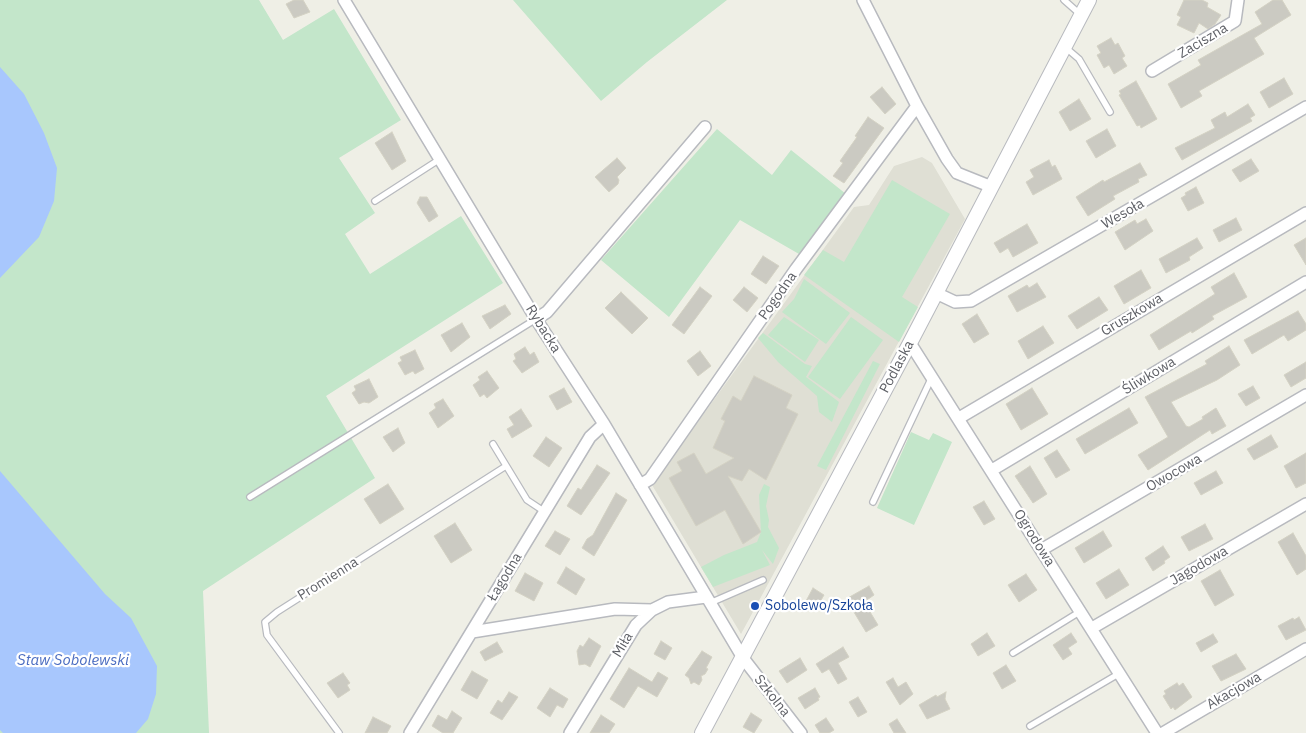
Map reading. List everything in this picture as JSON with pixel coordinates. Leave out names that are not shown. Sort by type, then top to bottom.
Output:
[{"type":"street","name":"Rybacka","points":[[344,0],[536,319],[604,424],[743,658]]},
{"type":"street","points":[[863,0],[916,106],[947,159],[957,173],[992,187]]},
{"type":"street","name":"Podlaska","points":[[702,733],[910,343],[1089,0]]},
{"type":"street","name":"Zaciszna","points":[[1152,71],[1235,21],[1238,0]]},
{"type":"street","name":"Pogodna","points":[[640,485],[650,479],[796,269],[916,106]]},
{"type":"street","name":"Wesoła","points":[[936,293],[955,302],[972,301],[1306,107]]},
{"type":"street","points":[[536,319],[547,312],[705,127]]},
{"type":"street","name":"Gruszkowa","points":[[959,418],[1306,213]]},
{"type":"street","name":"Śliwkowa","points":[[992,470],[1306,282]]},
{"type":"street","name":"Ogrodowa","points":[[910,343],[1157,733]]},
{"type":"street","name":"Owocowa","points":[[1041,550],[1306,396]]},
{"type":"street","name":"Łagodna","points":[[410,733],[590,438],[604,424]]},
{"type":"street","name":"Jagodowa","points":[[1092,628],[1306,504]]},
{"type":"street","name":"Miła","points":[[570,733],[636,625],[652,610],[668,602],[708,600]]},
{"type":"street","points":[[472,632],[615,609],[652,610]]},
{"type":"street","name":"Akacjowa","points":[[1163,733],[1306,649]]},
{"type":"street","name":"Szkolna","points":[[743,658],[801,733]]},
{"type":"lane","points":[[1064,0],[1081,15]]},
{"type":"lane","points":[[1065,47],[1079,59],[1110,112]]},
{"type":"lane","points":[[375,201],[440,159]]},
{"type":"lane","points":[[250,497],[536,319]]},
{"type":"lane","points":[[873,502],[932,377]]},
{"type":"lane","points":[[493,444],[527,500],[545,512]]},
{"type":"lane","name":"Promienna","points":[[339,733],[267,634],[266,622],[277,612],[506,466]]},
{"type":"lane","points":[[708,600],[764,580]]},
{"type":"lane","points":[[1013,652],[1081,611]]},
{"type":"lane","points":[[1030,726],[1120,673]]},
{"type":"shaded area","points":[[922,157],[932,163],[965,219],[741,634],[652,485],[854,207],[869,205],[894,166]]},
{"type":"green space","points":[[0,0],[259,0],[283,40],[334,9],[401,120],[339,158],[375,213],[345,234],[370,274],[461,216],[503,283],[326,396],[375,478],[203,591],[209,733],[0,733]]},
{"type":"green space","points":[[513,0],[727,0],[647,62],[601,101]]},
{"type":"green space","points":[[717,129],[772,175],[791,150],[846,194],[799,254],[740,220],[669,317],[601,260]]},
{"type":"green space","points":[[892,180],[950,214],[902,297],[918,307],[899,342],[804,275],[823,250],[844,262]]},
{"type":"green space","points":[[804,279],[850,313],[826,344],[782,312],[794,299]]},
{"type":"green space","points":[[784,317],[819,340],[805,362],[768,335]]},
{"type":"green space","points":[[851,317],[883,340],[840,399],[808,377]]},
{"type":"green space","points":[[763,333],[805,364],[812,366],[806,377],[839,402],[832,422],[819,412],[817,396],[778,362],[758,338]]},
{"type":"green space","points":[[873,361],[880,364],[826,470],[817,466]]},
{"type":"green space","points":[[911,432],[929,440],[933,433],[952,442],[914,525],[877,508]]},
{"type":"green space","points":[[764,484],[770,487],[766,506],[769,520],[768,527],[779,548],[773,564],[762,550],[770,565],[713,587],[701,567],[724,555],[757,542],[761,532],[759,495]]},
{"type":"water","points":[[0,67],[24,94],[44,133],[57,168],[54,201],[39,237],[0,278]]},
{"type":"water","name":"Staw Sobolewski","points":[[0,471],[105,594],[131,618],[157,666],[156,694],[148,719],[136,733],[3,733],[0,730]]},
{"type":"building","points":[[294,0],[303,0],[310,12],[294,18],[286,4]]},
{"type":"building","points":[[1184,0],[1202,0],[1208,3],[1207,7],[1221,15],[1215,24],[1208,29],[1199,23],[1194,33],[1177,25],[1181,17],[1177,15]]},
{"type":"building","points":[[1273,0],[1282,0],[1291,15],[1254,38],[1264,54],[1199,91],[1202,96],[1181,108],[1168,84],[1201,65],[1198,60],[1262,24],[1255,12]]},
{"type":"building","points":[[1111,38],[1115,45],[1118,43],[1125,56],[1122,58],[1127,66],[1114,74],[1109,65],[1104,68],[1097,55],[1101,53],[1097,46]]},
{"type":"building","points":[[1284,78],[1293,94],[1269,108],[1260,92]]},
{"type":"building","points":[[1136,81],[1157,119],[1141,128],[1140,125],[1137,126],[1119,95],[1121,94],[1119,91]]},
{"type":"building","points":[[882,87],[896,104],[885,114],[870,97]]},
{"type":"building","points":[[1079,99],[1091,119],[1070,131],[1059,112]]},
{"type":"building","points":[[1248,104],[1255,115],[1250,118],[1252,121],[1182,160],[1175,148],[1215,128],[1211,120],[1225,112],[1227,117]]},
{"type":"building","points":[[868,117],[884,128],[844,183],[833,176],[843,163],[840,161]]},
{"type":"building","points":[[1107,129],[1116,146],[1096,158],[1086,141]]},
{"type":"building","points":[[392,132],[406,161],[392,170],[375,143]]},
{"type":"building","points":[[617,158],[626,168],[617,177],[619,180],[618,184],[609,192],[595,177]]},
{"type":"building","points":[[1251,159],[1259,171],[1240,182],[1232,170]]},
{"type":"building","points":[[1049,160],[1052,167],[1055,165],[1062,179],[1033,195],[1026,182],[1034,177],[1030,170]]},
{"type":"building","points":[[1140,163],[1147,175],[1138,179],[1139,182],[1113,196],[1115,199],[1088,216],[1076,197],[1103,180],[1104,182]]},
{"type":"building","points":[[1196,187],[1204,203],[1188,211],[1181,198],[1186,195],[1185,193]]},
{"type":"building","points":[[420,197],[427,197],[438,216],[429,222],[417,203]]},
{"type":"building","points":[[1236,218],[1242,230],[1219,242],[1213,230]]},
{"type":"building","points":[[1146,219],[1153,231],[1125,250],[1115,232],[1135,220],[1137,224]]},
{"type":"building","points":[[1027,224],[1038,243],[1013,257],[1008,248],[1000,253],[994,243]]},
{"type":"building","points":[[1197,238],[1203,248],[1189,257],[1190,260],[1166,273],[1159,259]]},
{"type":"building","points":[[1306,238],[1306,265],[1294,245]]},
{"type":"building","points":[[763,256],[779,266],[766,284],[751,274]]},
{"type":"building","points":[[1141,270],[1151,288],[1124,304],[1114,286]]},
{"type":"building","points":[[1234,273],[1247,297],[1212,316],[1214,319],[1192,333],[1191,331],[1159,350],[1150,335],[1215,294],[1211,287]]},
{"type":"building","points":[[1037,283],[1046,297],[1017,312],[1008,296],[1027,285],[1029,288]]},
{"type":"building","points":[[700,287],[712,296],[684,334],[672,325]]},
{"type":"building","points":[[744,287],[758,298],[747,312],[733,300]]},
{"type":"building","points":[[621,292],[648,318],[632,334],[605,308]]},
{"type":"building","points":[[1099,297],[1108,310],[1077,329],[1068,316]]},
{"type":"building","points":[[505,305],[511,314],[490,329],[482,316]]},
{"type":"building","points":[[1298,311],[1306,324],[1306,330],[1288,341],[1284,335],[1252,354],[1244,340]]},
{"type":"building","points":[[977,314],[989,334],[974,343],[962,324]]},
{"type":"building","points":[[462,323],[470,337],[451,352],[441,335]]},
{"type":"building","points":[[1043,326],[1054,343],[1028,359],[1018,341]]},
{"type":"building","points":[[1229,346],[1240,365],[1217,380],[1171,402],[1186,426],[1189,427],[1203,419],[1202,417],[1216,408],[1226,426],[1212,434],[1210,430],[1148,470],[1138,455],[1168,437],[1145,397],[1207,364],[1205,361]]},
{"type":"building","points":[[525,347],[530,355],[534,352],[539,362],[522,373],[513,361],[516,359],[514,354]]},
{"type":"building","points":[[415,350],[424,369],[415,374],[413,371],[405,375],[398,363],[402,361],[400,357]]},
{"type":"building","points":[[700,351],[711,366],[698,376],[687,361]]},
{"type":"building","points":[[1306,362],[1306,378],[1291,387],[1284,375]]},
{"type":"building","points":[[487,371],[499,388],[487,398],[484,394],[480,397],[473,385],[480,380],[478,377]]},
{"type":"building","points":[[754,376],[792,395],[786,408],[798,414],[766,480],[749,469],[742,481],[728,476],[761,532],[743,544],[725,510],[696,526],[669,478],[682,471],[677,462],[694,453],[706,474],[734,458],[713,448],[725,421],[721,419],[733,396],[741,401]]},
{"type":"building","points":[[369,379],[378,397],[369,403],[359,404],[352,393],[356,390],[354,386]]},
{"type":"building","points":[[1253,386],[1260,398],[1246,406],[1238,394]]},
{"type":"building","points":[[564,388],[572,402],[557,410],[549,396]]},
{"type":"building","points":[[1032,388],[1048,414],[1021,430],[1006,404]]},
{"type":"building","points":[[443,399],[454,416],[438,428],[429,413],[436,408],[434,404]]},
{"type":"building","points":[[1129,408],[1138,423],[1085,454],[1076,439]]},
{"type":"building","points":[[521,409],[532,426],[512,438],[507,429],[514,425],[509,417]]},
{"type":"building","points":[[398,428],[405,443],[393,452],[383,437]]},
{"type":"building","points":[[1271,435],[1278,447],[1254,460],[1247,449]]},
{"type":"building","points":[[546,437],[562,448],[549,467],[533,456]]},
{"type":"building","points":[[1057,450],[1070,470],[1056,478],[1044,458]]},
{"type":"building","points":[[1306,453],[1306,483],[1296,488],[1284,466]]},
{"type":"building","points":[[597,465],[610,473],[581,515],[567,506],[578,488],[581,490]]},
{"type":"building","points":[[1030,466],[1047,494],[1033,503],[1015,476]]},
{"type":"building","points":[[1216,471],[1223,483],[1201,495],[1194,483]]},
{"type":"building","points":[[388,484],[404,509],[380,524],[364,499]]},
{"type":"building","points":[[616,493],[627,500],[594,556],[582,548],[587,539],[593,535]]},
{"type":"building","points":[[984,501],[995,519],[984,525],[973,507]]},
{"type":"building","points":[[455,523],[472,550],[451,563],[434,536]]},
{"type":"building","points":[[1205,524],[1213,539],[1189,551],[1181,537]]},
{"type":"building","points":[[555,531],[570,539],[560,555],[545,546]]},
{"type":"building","points":[[1103,531],[1112,546],[1084,563],[1075,548]]},
{"type":"building","points":[[1293,533],[1306,556],[1306,569],[1297,575],[1278,542]]},
{"type":"building","points":[[1163,546],[1170,557],[1153,571],[1145,558]]},
{"type":"building","points":[[566,567],[585,579],[576,595],[557,583]]},
{"type":"building","points":[[1119,569],[1129,585],[1106,599],[1096,583]]},
{"type":"building","points":[[1220,570],[1234,595],[1215,606],[1201,581]]},
{"type":"building","points":[[525,573],[543,583],[534,601],[515,591]]},
{"type":"building","points":[[1026,574],[1037,590],[1019,602],[1008,585]]},
{"type":"building","points":[[869,586],[874,595],[864,602],[878,625],[866,632],[846,599]]},
{"type":"building","points":[[813,588],[824,595],[817,607],[806,601]]},
{"type":"building","points":[[1299,617],[1306,630],[1286,640],[1278,626]]},
{"type":"building","points":[[987,633],[995,646],[978,656],[971,644]]},
{"type":"building","points":[[1071,633],[1077,642],[1068,648],[1072,654],[1063,660],[1053,645]]},
{"type":"building","points":[[1213,634],[1218,642],[1201,652],[1196,643]]},
{"type":"building","points":[[589,638],[601,646],[590,667],[585,664],[579,665],[577,651],[580,645],[583,647]]},
{"type":"building","points":[[661,641],[672,648],[665,660],[654,654]]},
{"type":"building","points":[[497,642],[503,652],[485,661],[480,652]]},
{"type":"building","points":[[843,647],[849,657],[838,663],[847,679],[838,684],[829,669],[822,673],[816,664]]},
{"type":"building","points":[[702,651],[712,657],[706,668],[708,669],[701,676],[702,680],[699,685],[694,682],[691,684],[689,678],[685,675]]},
{"type":"building","points":[[1236,654],[1246,669],[1221,681],[1212,666]]},
{"type":"building","points":[[800,658],[807,670],[787,683],[779,671]]},
{"type":"building","points":[[1006,665],[1016,681],[1002,689],[993,673]]},
{"type":"building","points":[[629,668],[652,682],[658,672],[668,678],[657,697],[638,686],[624,708],[610,699]]},
{"type":"building","points":[[472,671],[488,680],[477,699],[461,690]]},
{"type":"building","points":[[343,673],[350,683],[347,685],[350,690],[338,698],[327,683]]},
{"type":"building","points":[[893,678],[898,687],[906,682],[913,694],[900,705],[886,682]]},
{"type":"building","points":[[1177,683],[1179,686],[1183,683],[1192,697],[1175,710],[1173,707],[1171,709],[1163,696],[1166,694],[1164,691]]},
{"type":"building","points":[[550,688],[568,699],[563,708],[557,705],[550,717],[537,708]]},
{"type":"building","points":[[815,688],[820,697],[818,698],[819,700],[805,709],[798,698]]},
{"type":"building","points":[[509,692],[518,697],[502,720],[490,713],[498,700],[502,703]]},
{"type":"building","points":[[946,692],[945,699],[950,709],[927,719],[919,705],[936,695],[937,697]]},
{"type":"building","points":[[858,697],[867,712],[858,717],[849,702]]},
{"type":"building","points":[[452,711],[462,718],[453,733],[443,733],[432,726],[438,715],[447,720]]},
{"type":"building","points":[[751,713],[762,720],[754,733],[743,727]]},
{"type":"building","points":[[601,715],[615,724],[609,733],[590,733]]},
{"type":"building","points":[[373,717],[391,726],[387,733],[365,733]]},
{"type":"building","points":[[826,718],[834,730],[829,733],[820,733],[815,725]]},
{"type":"building","points":[[897,719],[906,733],[894,733],[889,724]]},
{"type":"place","name":"Sobolewo/Szkoła","points":[[755,606]]}]
